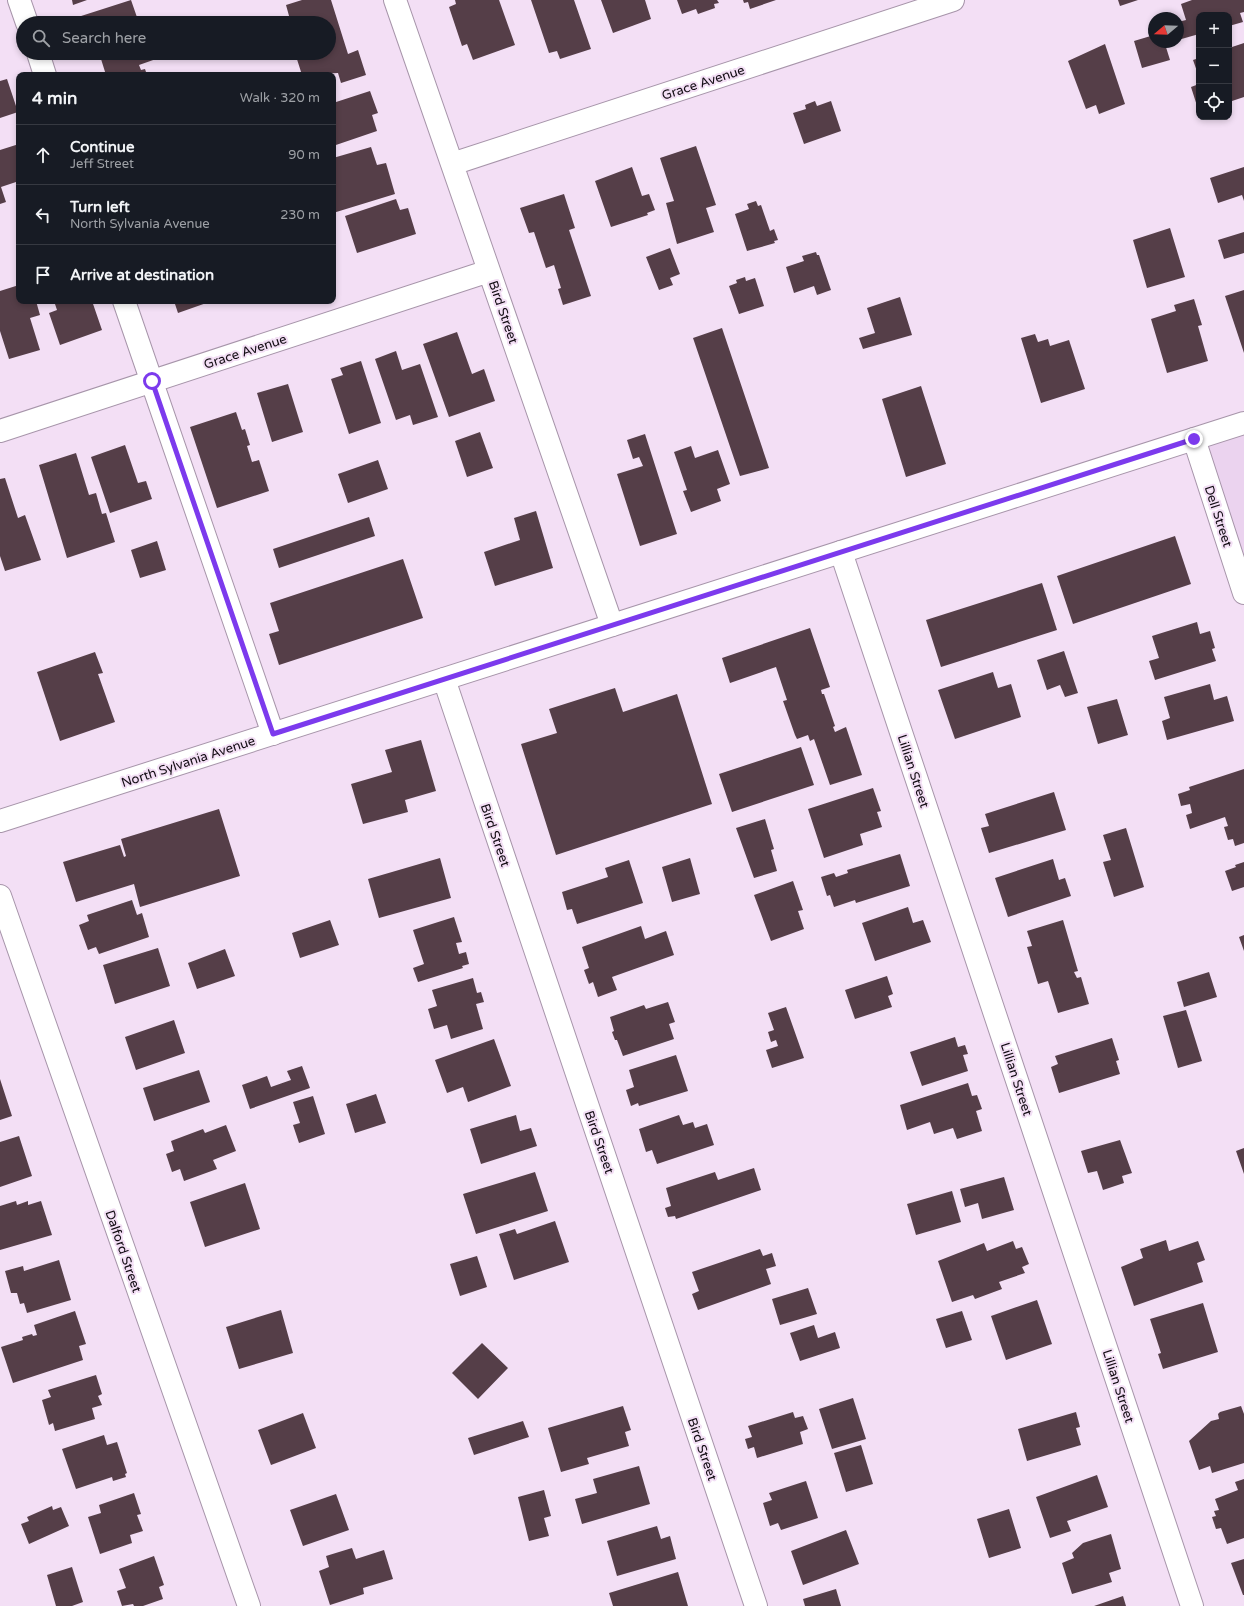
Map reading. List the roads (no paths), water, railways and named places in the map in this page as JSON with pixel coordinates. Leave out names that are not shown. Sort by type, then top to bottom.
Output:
[{"type":"street","points":[[19,0],[25,16]]},
{"type":"street","name":"Bird Street","points":[[395,0],[612,625]]},
{"type":"street","name":"Grace Avenue","points":[[452,164],[953,0]]},
{"type":"street","points":[[40,60],[44,72]]},
{"type":"street","name":"Grace Avenue","points":[[0,431],[489,271]]},
{"type":"street","points":[[125,304],[273,734]]},
{"type":"street","name":"North Sylvania Avenue","points":[[0,821],[1244,423]]},
{"type":"street","name":"Dell Street","points":[[1194,439],[1244,593]]},
{"type":"street","name":"Lillian Street","points":[[841,552],[1192,1606]]},
{"type":"street","name":"Bird Street","points":[[444,679],[756,1606]]},
{"type":"street","name":"Dalford Street","points":[[0,896],[248,1606]]}]
